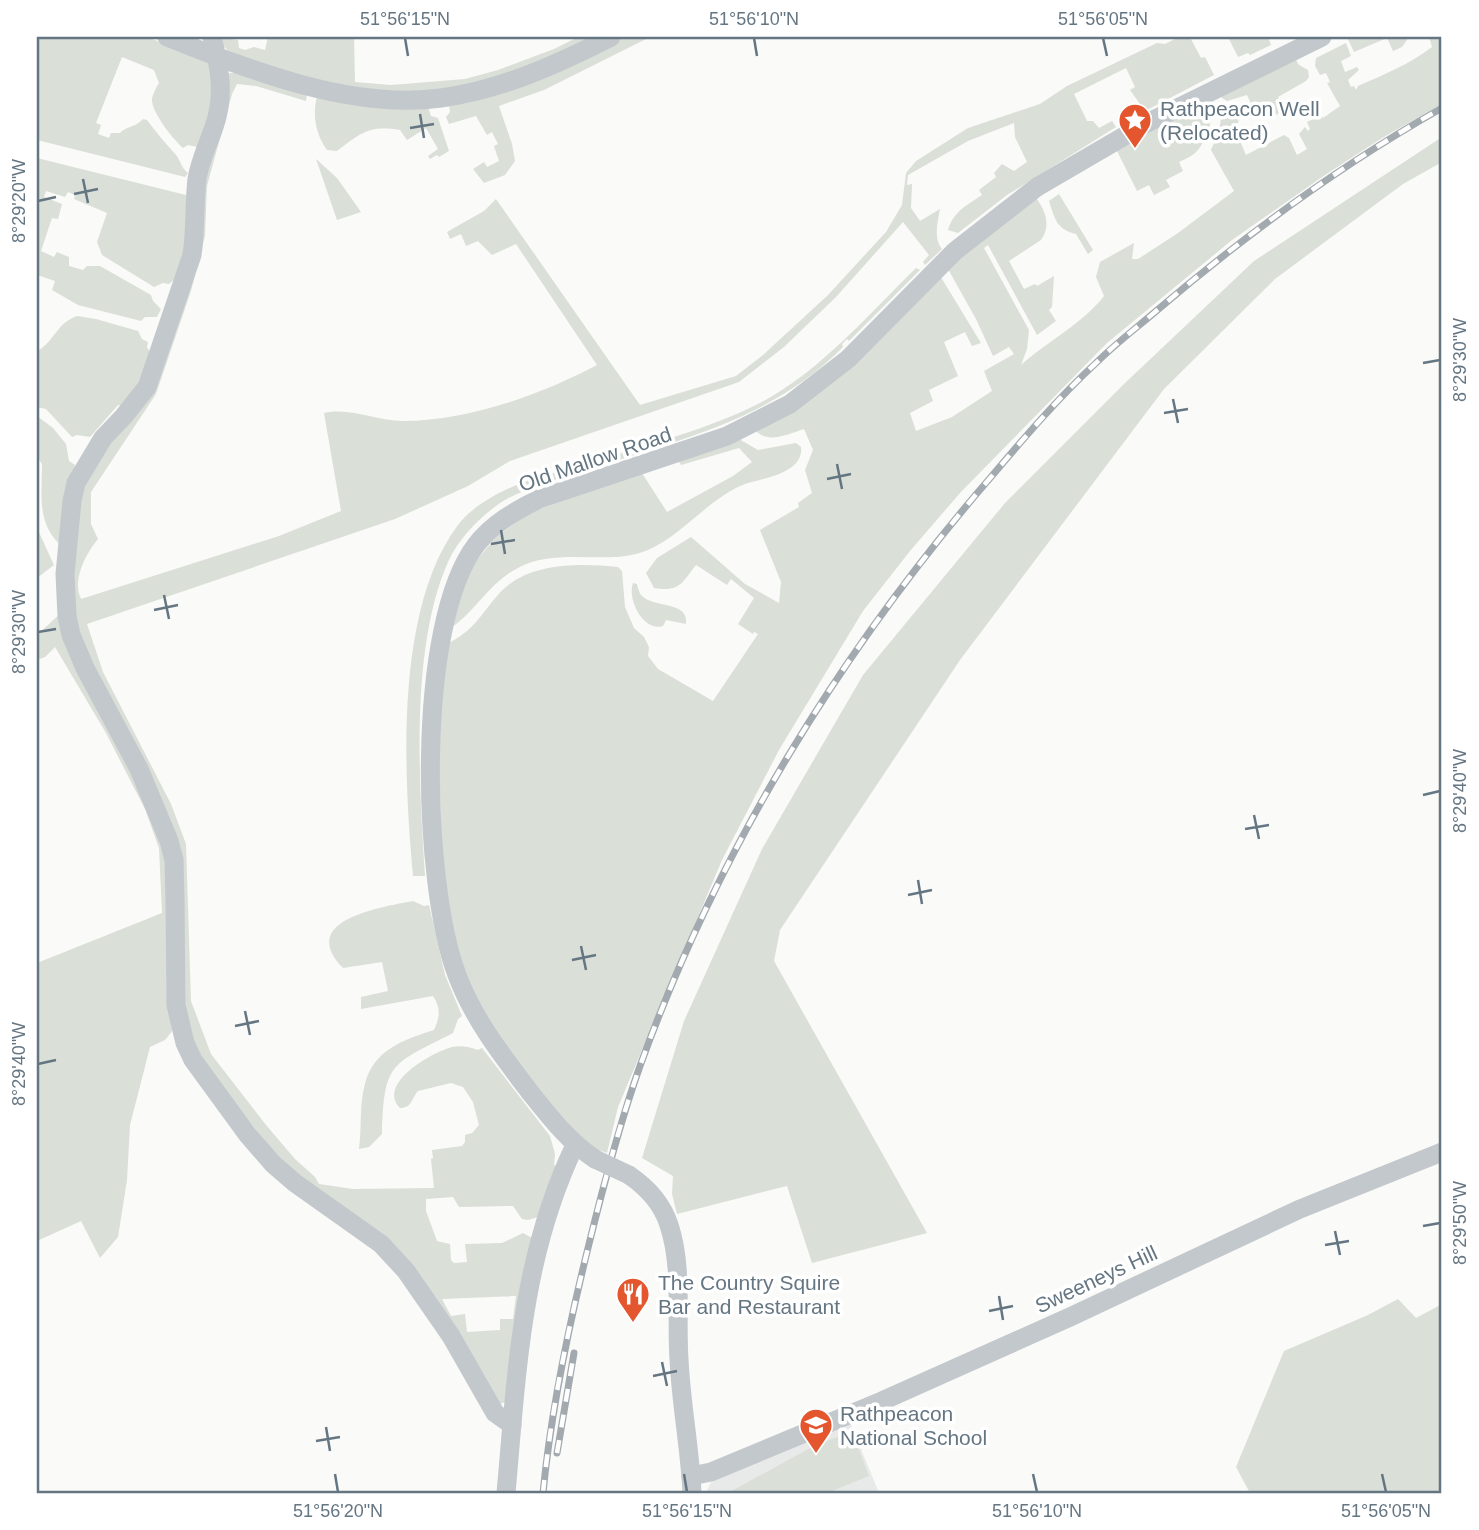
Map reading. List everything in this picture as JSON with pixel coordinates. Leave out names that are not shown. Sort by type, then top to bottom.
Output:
[{"type":"street","points":[[167,37],[219,58],[325,90],[383,99],[429,99],[459,95],[517,79],[611,37]]},
{"type":"street","points":[[212,37],[219,58],[221,82],[218,113],[197,180],[195,238],[177,302],[147,387],[103,438],[76,483],[65,574],[67,616],[71,635],[85,668],[139,769],[169,841],[174,860],[176,1004],[185,1043],[193,1060],[247,1134],[273,1164],[295,1184],[382,1244],[406,1270],[451,1336],[495,1413],[512,1425]]},
{"type":"street","name":"Old Mallow Road","points":[[691,1485],[679,1363],[676,1253],[669,1225],[660,1205],[629,1175],[595,1159],[575,1145],[551,1119],[502,1055],[469,1004],[456,972],[440,900],[431,785],[434,680],[450,598],[462,569],[475,546],[494,527],[514,512],[539,499],[727,436],[790,404],[848,359],[955,251],[1037,187],[1156,118],[1322,37]]},
{"type":"street","points":[[506,1493],[526,1296],[553,1198],[575,1145]]},
{"type":"street","name":"Sweeneys Hill","points":[[691,1485],[710,1472],[882,1401],[1070,1317],[1308,1205],[1442,1152]]},
{"type":"shaded area","points":[[37,37],[147,37],[208,61],[212,66],[215,104],[197,147],[188,145],[183,148],[159,118],[152,99],[159,83],[154,70],[122,57],[96,123],[101,125],[98,134],[109,138],[111,133],[120,133],[143,119],[147,120],[178,157],[188,173],[185,177],[37,140]]},
{"type":"shaded area","points":[[218,37],[238,40],[239,48],[245,50],[254,47],[265,50],[268,37],[354,37],[355,82],[391,85],[465,79],[498,70],[578,37],[595,37],[557,56],[469,86],[403,94],[321,82],[230,53]]},
{"type":"shaded area","points":[[624,37],[650,37],[544,90],[499,106],[515,161],[505,175],[484,183],[473,169],[484,162],[487,167],[499,161],[494,146],[498,144],[492,132],[487,135],[476,116],[449,124],[446,117],[450,112],[449,105],[536,79]]},
{"type":"shaded area","points":[[1179,37],[1190,37],[1214,75],[1145,111],[1130,90],[1135,87],[1126,68],[1074,94],[1087,121],[1093,121],[1099,128],[1112,121],[1116,127],[1007,195],[958,233],[948,230],[953,218],[982,195],[979,190],[996,177],[994,173],[1002,164],[1014,171],[1027,162],[1015,137],[1014,123],[968,141],[908,175],[907,185],[912,184],[911,208],[920,221],[940,209],[937,235],[942,249],[925,265],[923,262],[929,255],[903,222],[836,297],[784,347],[739,382],[510,461],[468,486],[395,519],[87,624],[103,672],[171,804],[186,844],[191,1001],[211,1054],[295,1159],[319,1184],[353,1189],[434,1188],[432,1150],[462,1146],[465,1135],[472,1133],[479,1125],[473,1102],[463,1087],[451,1083],[418,1091],[409,1105],[400,1108],[395,1099],[395,1089],[401,1079],[420,1062],[455,1046],[478,1050],[482,1048],[550,1136],[555,1154],[554,1165],[558,1166],[538,1217],[522,1219],[513,1206],[459,1207],[453,1197],[426,1199],[426,1211],[437,1241],[450,1244],[451,1260],[454,1263],[467,1262],[465,1244],[502,1243],[523,1233],[534,1239],[505,1402],[500,1404],[436,1298],[287,1168],[202,1063],[182,1008],[178,860],[79,646],[69,587],[76,500],[102,448],[140,409],[200,196],[227,76],[230,73],[238,73],[307,94],[306,101],[256,86],[237,84],[232,94],[207,186],[205,236],[191,291],[156,394],[91,492],[91,524],[98,539],[81,568],[78,584],[81,599],[279,536],[341,511],[324,413],[354,413],[403,421],[453,416],[528,396],[597,365],[516,244],[492,255],[478,241],[466,246],[461,234],[450,239],[447,232],[484,211],[496,199],[640,405],[736,376],[763,355],[828,295],[886,232],[902,205],[906,173],[916,161],[968,128],[1040,104],[1067,86],[1157,43],[1165,44]],"holes":[[[516,1296],[513,1319],[500,1319],[500,1330],[467,1332],[465,1314],[451,1316],[442,1299]]]},
{"type":"shaded area","points":[[1228,37],[1268,37],[1271,45],[1250,55],[1248,53],[1238,57]]},
{"type":"shaded area","points":[[1347,37],[1409,37],[1402,47],[1393,51],[1387,38],[1354,52]]},
{"type":"shaded area","points":[[1429,37],[1442,37],[1442,104],[1382,138],[1232,240],[1107,343],[960,493],[863,611],[779,750],[722,860],[618,1107],[607,1153],[591,1147],[563,1122],[498,1038],[465,975],[453,935],[442,872],[438,720],[447,644],[470,628],[497,596],[522,577],[553,567],[570,565],[618,567],[622,571],[625,607],[634,628],[644,637],[649,647],[648,656],[658,669],[713,701],[758,634],[753,634],[738,624],[754,598],[731,579],[727,585],[696,565],[679,585],[669,589],[654,588],[646,573],[657,558],[691,537],[745,584],[779,603],[781,582],[760,530],[799,507],[798,503],[812,493],[805,470],[813,450],[804,429],[773,437],[761,435],[756,431],[939,274],[981,343],[972,346],[965,332],[944,342],[958,376],[929,390],[933,401],[910,413],[916,431],[952,417],[992,391],[984,371],[1014,354],[1009,347],[993,356],[948,269],[975,245],[1036,198],[1046,219],[1044,235],[1041,240],[1009,261],[1024,289],[1035,284],[1037,286],[1054,276],[1052,307],[1049,310],[1056,321],[1037,335],[988,245],[984,248],[1029,330],[1027,349],[1021,365],[1086,315],[1104,296],[1096,277],[1100,262],[1134,243],[1132,259],[1138,259],[1234,191],[1211,150],[1219,131],[1222,112],[1225,110],[1239,118],[1236,132],[1246,155],[1284,135],[1289,138],[1297,155],[1307,149],[1299,134],[1305,127],[1308,131],[1310,129],[1307,122],[1321,115],[1323,118],[1340,106],[1327,83],[1330,82],[1326,73],[1320,75],[1315,66],[1316,58],[1346,43],[1351,56],[1341,61],[1345,72],[1357,67],[1359,70],[1348,80],[1356,90],[1358,86],[1424,53],[1432,47]]},
{"type":"shaded area","points":[[1296,60],[1308,70],[1309,77],[1278,97],[1285,109],[1276,115],[1275,112],[1265,117],[1257,104],[1252,106],[1247,95],[1227,101],[1222,98],[1222,94]]},
{"type":"shaded area","points":[[317,96],[428,107],[431,116],[438,118],[449,151],[430,159],[428,156],[438,149],[426,128],[407,140],[400,130],[373,130],[359,135],[337,151],[327,150],[316,125]]},
{"type":"shaded area","points":[[1207,103],[1212,106],[1208,132],[1198,150],[1179,162],[1183,171],[1166,180],[1170,187],[1154,195],[1149,185],[1137,191],[1116,149]]},
{"type":"shaded area","points":[[1442,137],[1442,162],[1403,184],[1275,279],[1164,389],[960,660],[780,930],[774,961],[927,1233],[812,1263],[787,1186],[677,1214],[672,1194],[673,1176],[642,1158],[684,1021],[762,849],[863,675],[1005,503],[1124,384],[1254,261]]},
{"type":"shaded area","points":[[37,158],[186,195],[191,202],[185,258],[176,277],[169,284],[163,283],[154,287],[102,255],[97,242],[107,213],[74,199],[75,195],[68,192],[65,197],[46,191],[44,197],[62,204],[58,219],[52,218],[41,251],[54,257],[57,252],[69,257],[69,266],[83,270],[87,266],[100,266],[151,295],[161,309],[157,317],[145,317],[141,321],[78,305],[52,290],[55,281],[37,275]]},
{"type":"shaded area","points":[[316,159],[337,178],[361,212],[337,220]]},
{"type":"shaded area","points":[[1059,194],[1093,250],[1088,254],[1076,234],[1060,226],[1055,218],[1049,201]]},
{"type":"shaded area","points":[[916,268],[920,270],[849,341],[847,339],[842,344],[843,347],[824,365],[782,395],[737,418],[690,437],[519,493],[492,509],[464,537],[448,562],[436,596],[428,634],[420,716],[425,876],[413,876],[406,743],[413,647],[423,602],[437,560],[458,525],[486,501],[519,484],[686,433],[756,405],[779,392],[821,361]]},
{"type":"shaded area","points":[[77,316],[138,331],[142,339],[148,342],[147,347],[151,354],[135,391],[122,406],[118,405],[90,437],[72,437],[46,409],[37,407],[37,351],[48,343],[64,324]]},
{"type":"shaded area","points":[[37,416],[53,428],[66,444],[69,461],[75,465],[68,484],[63,547],[48,529],[42,509],[42,464],[37,457]]},
{"type":"shaded area","points":[[739,439],[758,450],[796,443],[801,447],[800,456],[790,469],[732,490],[673,535],[648,550],[617,557],[550,558],[518,568],[499,581],[451,628],[469,570],[495,538],[528,513],[642,473],[667,512],[733,476],[752,462],[739,448],[681,465],[679,462]]},
{"type":"shaded area","points":[[37,528],[54,565],[37,578]]},
{"type":"shaded area","points":[[633,583],[637,584],[641,594],[647,599],[682,611],[686,624],[666,620],[663,626],[649,624],[638,613],[632,597]]},
{"type":"shaded area","points":[[61,613],[166,846],[173,1030],[165,1040],[150,1047],[130,1125],[127,1180],[118,1237],[100,1258],[81,1221],[37,1241],[37,963],[162,913],[159,848],[145,809],[106,733],[55,647],[45,657],[37,660],[37,635]]},
{"type":"shaded area","points":[[413,901],[424,906],[429,905],[445,975],[462,1016],[458,1019],[453,1033],[416,1052],[395,1068],[385,1092],[382,1134],[369,1147],[359,1149],[362,1100],[369,1072],[375,1062],[392,1048],[412,1037],[434,1030],[438,1009],[433,996],[361,1009],[361,997],[388,991],[382,962],[343,968],[331,952],[330,938],[336,927],[349,919],[382,907]]},
{"type":"shaded area","points":[[1398,1299],[1416,1318],[1442,1304],[1442,1493],[1250,1493],[1236,1467],[1284,1351],[1368,1315]]},
{"type":"shaded area","name":"Rathpeacon National School","points":[[850,1422],[879,1493],[706,1493],[711,1482]]},
{"type":"shaded area","name":"Rathpeacon National School","points":[[852,1431],[869,1476],[832,1491],[833,1493],[728,1493],[814,1446]]},
{"type":"railway","points":[[543,1493],[555,1400],[574,1309],[612,1156],[640,1066],[671,986],[746,830],[835,682],[936,543],[1042,418],[1103,356],[1223,256],[1293,203],[1442,108]]},
{"type":"railway","points":[[557,1453],[574,1353]]},
{"type":"place","name":"Rathpeacon Well (Relocated)","points":[[1135,150]]},
{"type":"place","name":"The Country Squire Bar and Restaurant","points":[[633,1324]]},
{"type":"place","name":"Rathpeacon National School","points":[[816,1455]]}]
